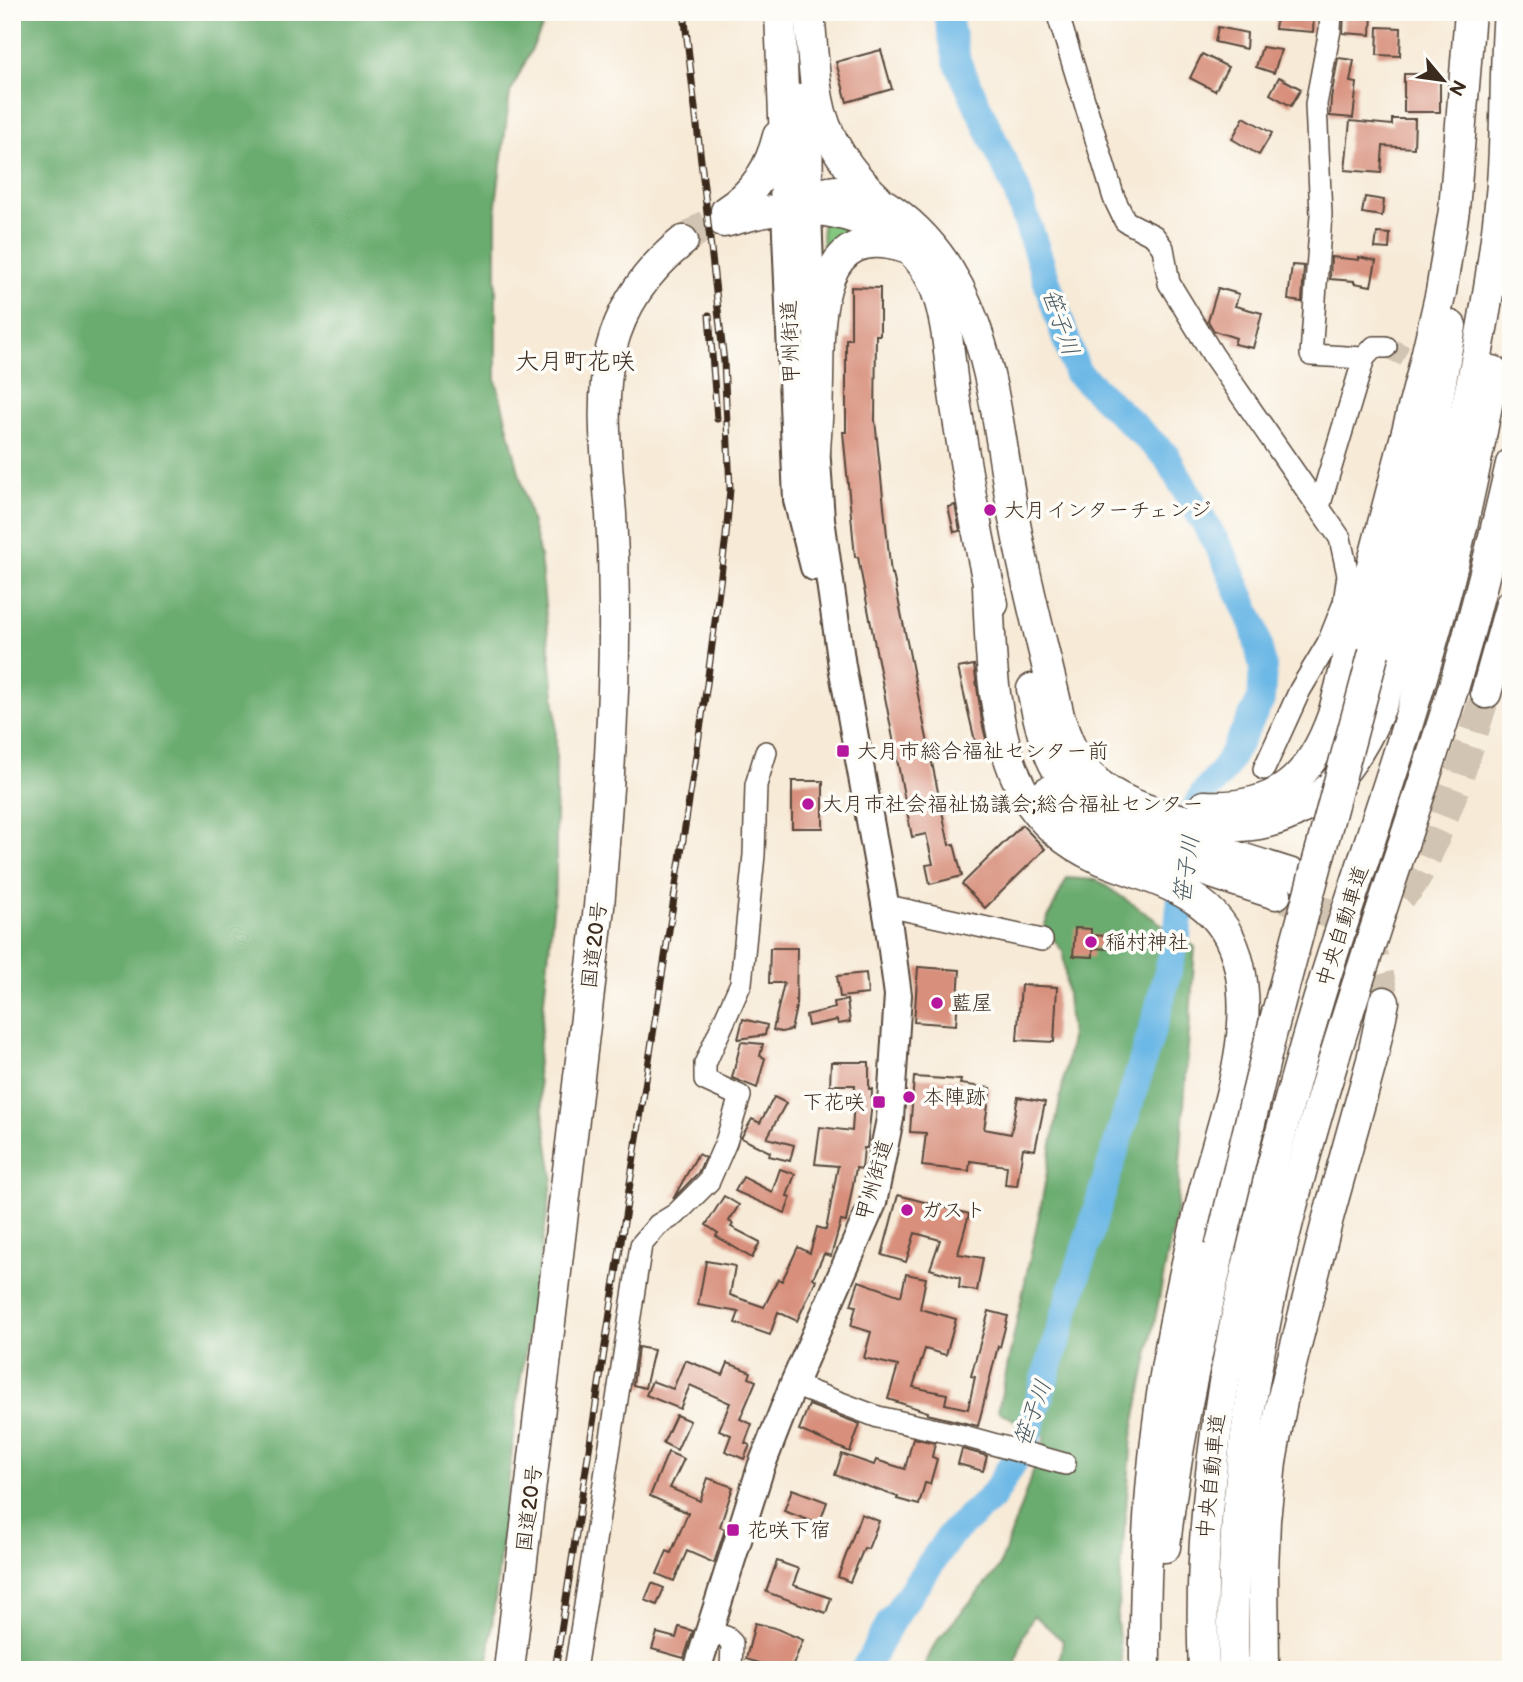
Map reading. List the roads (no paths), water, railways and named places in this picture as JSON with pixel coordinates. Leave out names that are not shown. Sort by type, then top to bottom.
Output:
[{"type":"highway","name":"甲州街道","points":[[780,12],[784,110],[801,205]]},
{"type":"highway","name":"甲州街道","points":[[801,205],[808,12]]},
{"type":"highway","points":[[808,12],[818,99],[826,126],[850,169],[880,202],[926,239],[944,260],[973,318],[987,370],[1025,577],[1032,690],[1052,762],[1078,797],[1094,808],[1127,825],[1279,883]]},
{"type":"highway","points":[[801,205],[859,218],[891,235],[908,249],[929,276],[943,312],[955,400],[988,585],[990,662],[1005,745],[1024,794],[1055,831],[1084,851],[1127,825],[1179,819],[1205,825],[1248,827],[1267,811],[1281,791],[1299,777],[1314,758],[1333,715],[1441,292],[1454,210],[1472,12]]},
{"type":"highway","points":[[1156,1670],[1163,1566],[1176,1467],[1220,1248],[1271,1035],[1429,446],[1445,366],[1466,211],[1472,131],[1472,12]]},
{"type":"highway","points":[[1267,811],[1312,803],[1355,758],[1386,691],[1424,572],[1466,402],[1494,259],[1504,149],[1509,12]]},
{"type":"highway","points":[[1509,12],[1511,30]]},
{"type":"highway","points":[[784,110],[777,142],[766,172],[745,199],[725,217],[801,205],[834,190],[880,202]]},
{"type":"highway","name":"中央自動車道","points":[[1204,1670],[1203,1557],[1209,1479],[1222,1385],[1238,1307],[1300,1059],[1414,703],[1461,530],[1493,367],[1504,284],[1511,187]]},
{"type":"highway","name":"国道20号","points":[[509,1670],[599,907],[606,816],[612,722],[614,611],[605,444],[606,387],[611,350],[621,317],[649,274],[683,240]]},
{"type":"highway","points":[[815,451],[819,321],[828,276],[849,251],[862,244],[876,242],[908,249]]},
{"type":"highway","name":"中央自動車道","points":[[1234,1670],[1234,1542],[1241,1470],[1251,1398],[1281,1250],[1330,1069],[1475,612],[1511,464]]},
{"type":"highway","points":[[1486,692],[1511,604]]},
{"type":"highway","points":[[1127,825],[1161,880],[1200,903],[1217,919],[1239,961],[1244,1012],[1237,1069],[1183,1283],[1157,1429],[1147,1542],[1145,1670]]},
{"type":"highway","points":[[1264,1670],[1262,1571],[1265,1520],[1280,1413],[1304,1309],[1372,1060],[1384,1002]]},
{"type":"main road","name":"甲州街道","points":[[697,1670],[761,1467],[793,1385],[873,1203],[890,1119],[898,995],[886,909],[842,666],[821,519],[801,205]]},
{"type":"main road","name":"甲州街道","points":[[801,205],[796,500],[842,666]]},
{"type":"street","points":[[1057,12],[1114,198],[1125,221],[1154,236],[1163,248],[1169,284],[1213,355],[1340,538],[1348,575],[1345,603],[1328,643],[1300,690],[1264,769]]},
{"type":"street","points":[[1331,12],[1316,104],[1321,215],[1311,355],[1364,358]]},
{"type":"street","points":[[1320,507],[1364,358],[1374,346],[1386,347]]},
{"type":"street","points":[[575,1670],[641,1245],[658,1225],[676,1214],[709,1181],[726,1142],[740,1096],[705,1080],[705,1065],[741,983],[754,855],[756,785],[766,752]]},
{"type":"street","points":[[886,909],[897,908],[1042,940]]},
{"type":"street","points":[[793,1385],[878,1417],[964,1436],[1065,1464]]},
{"type":"street","points":[[709,1632],[726,1637],[733,1643],[731,1670]]},
{"type":"waterway","name":"笹子川","points":[[947,12],[957,61],[1016,189],[1077,372],[1166,456],[1223,555],[1254,627],[1263,668],[1261,700],[1225,768],[1204,793],[1194,811],[1191,826]]},
{"type":"waterway","name":"笹子川","points":[[864,1670],[891,1621],[951,1534],[993,1496],[1026,1441],[1157,1014],[1177,936],[1184,869]]},
{"type":"tunnel","points":[[683,241],[726,211]]},
{"type":"tunnel","points":[[1386,347],[1434,370]]},
{"type":"tunnel","points":[[1476,390],[1485,395],[1511,400]]},
{"type":"tunnel","points":[[1276,894],[1324,912],[1343,916],[1377,911],[1403,894],[1421,869],[1443,818],[1486,693]]},
{"type":"tunnel","points":[[1362,933],[1376,966],[1384,1002]]},
{"type":"railway","points":[[555,1670],[707,684],[730,489],[724,362],[684,12]]},
{"type":"railway","points":[[709,315],[717,419]]},
{"type":"place","name":"大月インターチェンジ","points":[[990,510]]},
{"type":"place","name":"大月市総合福祉センター前","points":[[843,751]]},
{"type":"place","name":"大月市社会福祉協議会;総合福祉センター","points":[[808,804]]},
{"type":"place","name":"稲村神社","points":[[1091,942]]},
{"type":"place","name":"藍屋","points":[[937,1003]]},
{"type":"place","name":"本陣跡","points":[[909,1097]]},
{"type":"place","name":"下花咲","points":[[879,1102]]},
{"type":"place","name":"ガスト","points":[[907,1210]]},
{"type":"place","name":"花咲下宿","points":[[733,1530]]},
{"type":"district","name":"大月町花咲","points":[[575,361]]}]
